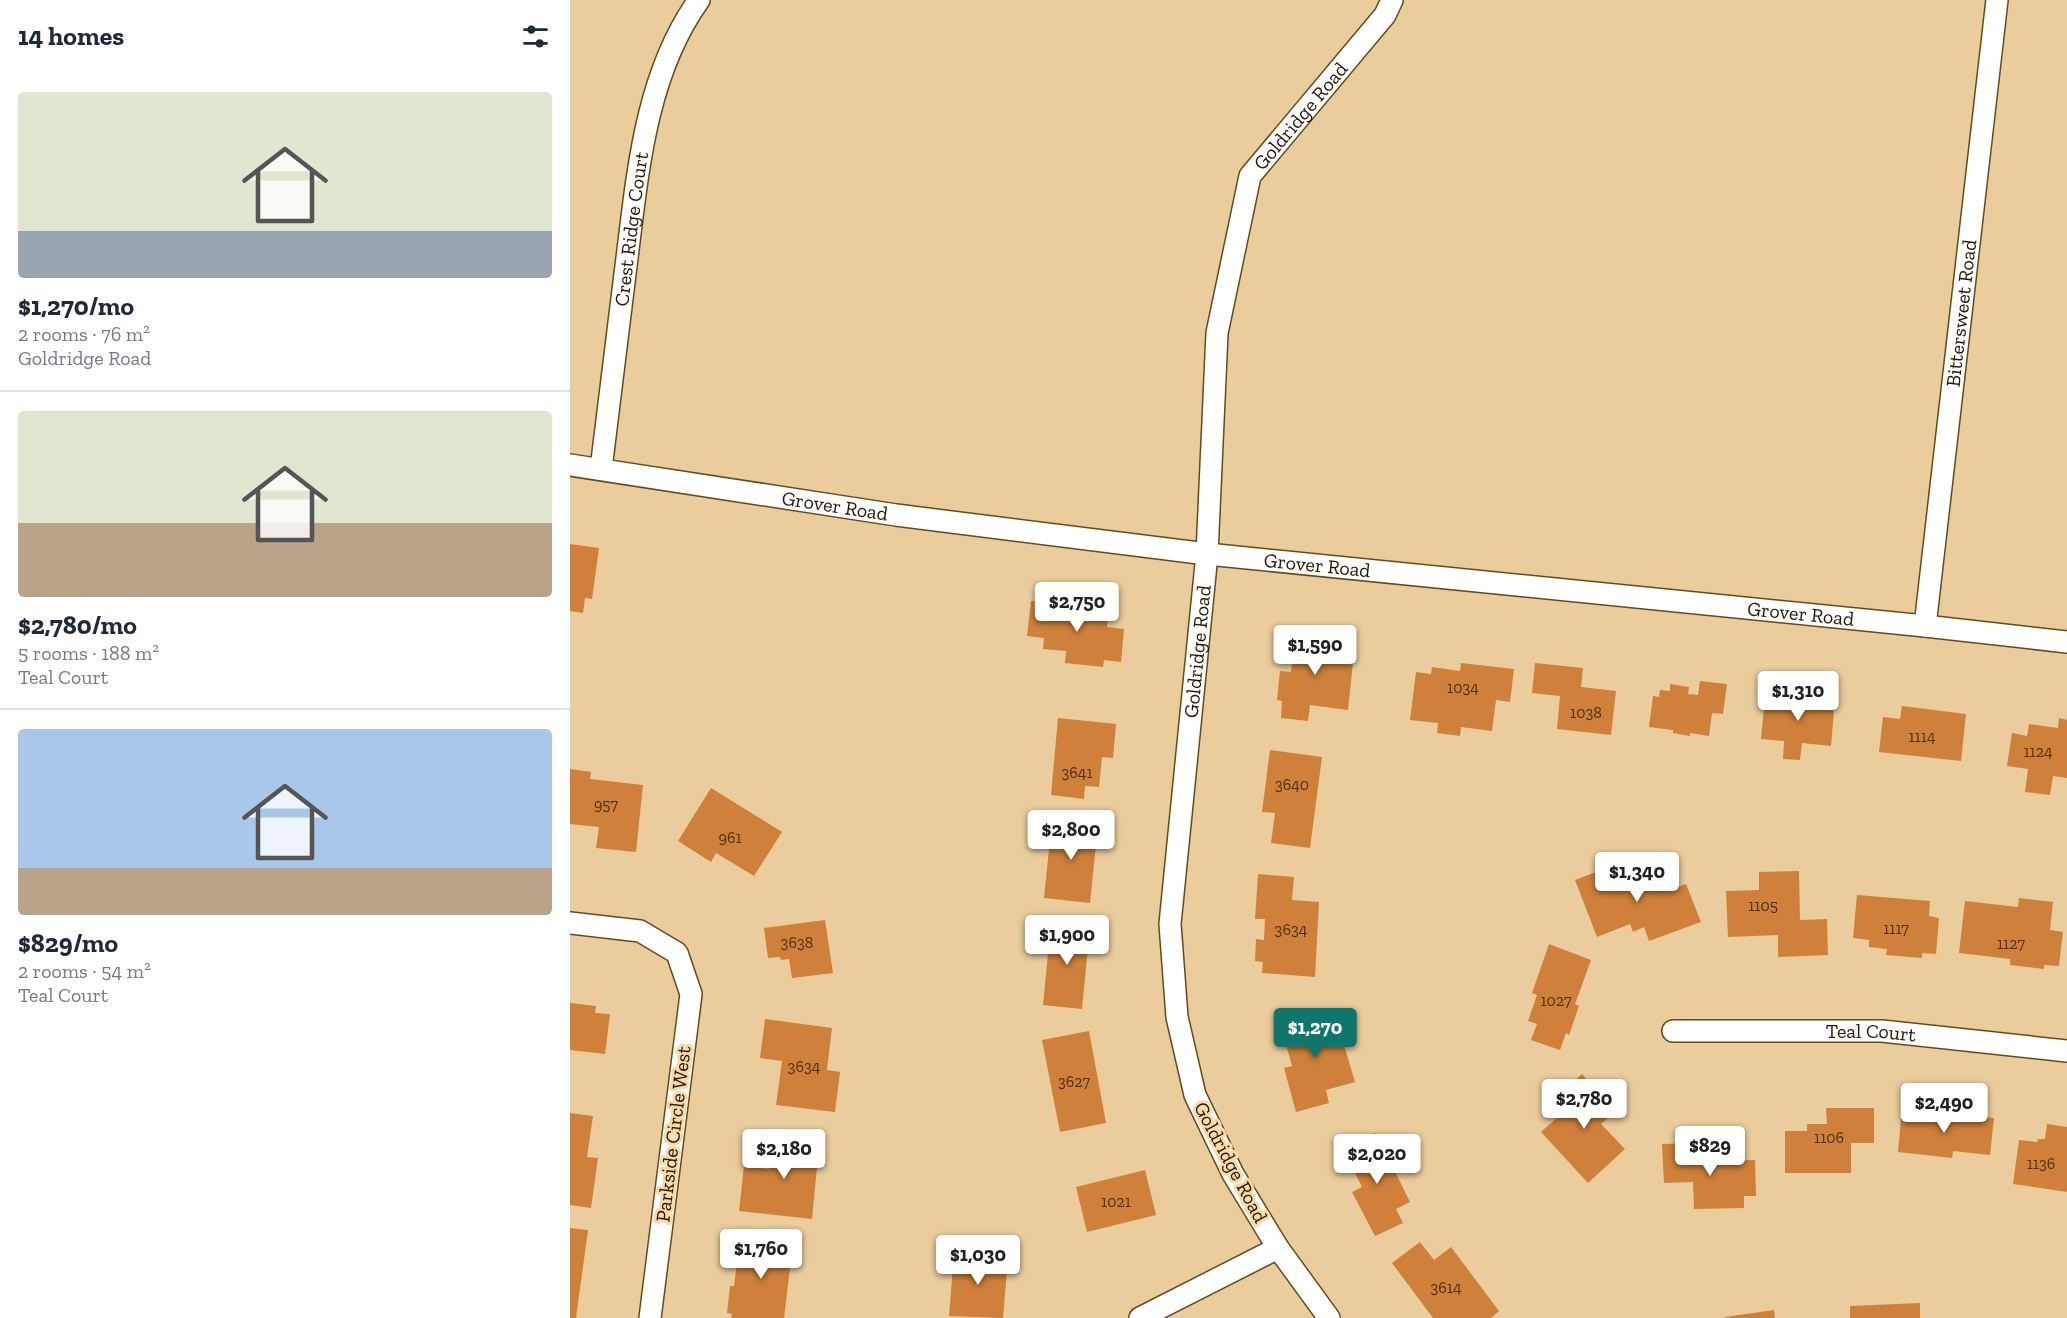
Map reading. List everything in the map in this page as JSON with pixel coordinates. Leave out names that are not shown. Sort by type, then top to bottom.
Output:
[{"type":"street","name":"Crest Ridge Court","points":[[601,469],[632,221],[646,132],[662,70],[686,18],[699,0]]},
{"type":"street","name":"Goldridge Road","points":[[1329,1318],[1278,1248],[1233,1174],[1195,1095],[1177,1017],[1170,924],[1207,554],[1216,333],[1250,176],[1385,15],[1392,0]]},
{"type":"street","name":"Bittersweet Road","points":[[1925,626],[1997,0]]},
{"type":"street","name":"Grover Road","points":[[570,465],[896,515],[1207,554],[2067,642]]},
{"type":"street","name":"Parkside Circle West","points":[[570,924],[640,931],[677,953],[691,994],[650,1318]]},
{"type":"street","name":"Teal Court","points":[[1673,1031],[1882,1031],[2067,1051]]},
{"type":"street","points":[[1140,1318],[1278,1248]]},
{"type":"building","points":[[570,544],[599,548],[592,599],[585,598],[583,613],[570,611]]},
{"type":"building","points":[[1031,601],[1109,609],[1107,627],[1124,629],[1121,662],[1104,660],[1103,667],[1065,663],[1066,651],[1043,649],[1044,638],[1027,636]]},
{"type":"building","points":[[1296,629],[1337,634],[1336,651],[1354,653],[1348,710],[1310,705],[1308,721],[1281,718],[1282,701],[1277,700],[1280,671],[1291,672]]},
{"type":"building","points":[[1461,663],[1514,669],[1510,702],[1496,700],[1492,731],[1461,727],[1460,736],[1437,733],[1438,723],[1410,720],[1416,672],[1431,674],[1432,667],[1460,671]]},
{"type":"building","points":[[1535,663],[1583,668],[1581,687],[1616,691],[1611,735],[1557,729],[1560,696],[1532,693]]},
{"type":"building","points":[[1700,681],[1727,684],[1723,714],[1712,713],[1709,736],[1690,733],[1690,736],[1673,733],[1673,730],[1649,727],[1653,696],[1659,697],[1660,690],[1670,691],[1670,684],[1689,687],[1688,694],[1698,695]]},
{"type":"building","points":[[1780,694],[1835,699],[1831,746],[1802,743],[1800,760],[1783,759],[1784,741],[1761,739],[1765,696],[1780,697]]},
{"type":"building","points":[[1902,706],[1966,714],[1961,761],[1879,752],[1883,717],[1900,719]]},
{"type":"building","points":[[1058,718],[1116,724],[1113,758],[1102,757],[1099,787],[1085,786],[1084,799],[1051,795]]},
{"type":"building","points":[[2059,718],[2067,720],[2067,778],[2053,776],[2050,795],[2025,792],[2028,769],[2007,766],[2012,733],[2027,736],[2029,724],[2058,728]]},
{"type":"building","points":[[1270,750],[1322,757],[1310,848],[1271,843],[1275,813],[1262,812]]},
{"type":"building","points":[[570,769],[591,772],[590,779],[643,785],[636,852],[596,848],[599,827],[570,824]]},
{"type":"building","points":[[711,788],[782,832],[754,876],[716,853],[711,862],[678,841]]},
{"type":"building","points":[[1052,820],[1098,825],[1090,903],[1044,898]]},
{"type":"building","points":[[1659,864],[1669,890],[1686,884],[1701,922],[1649,941],[1644,927],[1633,932],[1630,924],[1597,937],[1575,880],[1604,869],[1609,882]]},
{"type":"building","points":[[1799,871],[1800,920],[1827,919],[1828,955],[1778,957],[1778,935],[1728,937],[1726,891],[1759,890],[1759,872]]},
{"type":"building","points":[[1258,874],[1294,877],[1292,900],[1319,902],[1315,977],[1262,973],[1263,962],[1255,961],[1256,939],[1264,940],[1265,919],[1255,919]]},
{"type":"building","points":[[1857,895],[1930,901],[1929,916],[1939,918],[1936,954],[1922,953],[1922,958],[1886,955],[1887,949],[1869,947],[1869,940],[1853,938]]},
{"type":"building","points":[[2019,898],[2053,902],[2050,930],[2063,932],[2059,966],[2044,965],[2044,969],[2010,965],[2010,959],[1959,953],[1965,901],[2018,907]]},
{"type":"building","points":[[825,920],[833,973],[792,978],[789,959],[768,958],[764,928]]},
{"type":"building","points":[[1051,923],[1090,927],[1082,1009],[1043,1005]]},
{"type":"building","points":[[1549,944],[1591,960],[1575,1004],[1579,1006],[1569,1035],[1566,1033],[1560,1050],[1531,1040],[1537,1024],[1528,1021],[1537,995],[1532,993]]},
{"type":"building","points":[[570,1003],[596,1006],[595,1013],[610,1014],[605,1054],[570,1050]]},
{"type":"building","points":[[1333,1008],[1355,1082],[1326,1090],[1329,1103],[1296,1112],[1284,1068],[1292,1066],[1280,1023]]},
{"type":"building","points":[[765,1019],[832,1028],[827,1070],[840,1072],[835,1112],[776,1105],[782,1061],[760,1058]]},
{"type":"building","points":[[1089,1031],[1106,1123],[1060,1132],[1042,1040]]},
{"type":"building","points":[[1582,1074],[1616,1111],[1601,1124],[1625,1149],[1588,1183],[1541,1132],[1569,1107],[1558,1096]]},
{"type":"building","points":[[1826,1108],[1874,1108],[1874,1143],[1851,1143],[1851,1173],[1785,1173],[1785,1131],[1807,1131],[1807,1124],[1827,1124]]},
{"type":"building","points":[[1902,1108],[1994,1118],[1990,1155],[1953,1151],[1952,1158],[1898,1152]]},
{"type":"building","points":[[570,1113],[593,1116],[587,1157],[598,1158],[591,1208],[570,1205]]},
{"type":"building","points":[[2047,1124],[2067,1127],[2067,1192],[2013,1184],[2019,1140],[2037,1142],[2038,1139],[2045,1139]]},
{"type":"building","points":[[787,1133],[820,1136],[812,1219],[739,1211],[744,1166],[769,1169],[771,1142],[786,1143]]},
{"type":"building","points":[[1376,1133],[1410,1202],[1396,1209],[1403,1223],[1375,1236],[1352,1192],[1362,1187],[1343,1149]]},
{"type":"building","points":[[1702,1143],[1702,1161],[1755,1160],[1756,1196],[1744,1196],[1744,1208],[1694,1209],[1693,1182],[1664,1183],[1662,1144]]},
{"type":"building","points":[[1145,1170],[1156,1215],[1087,1232],[1076,1187]]},
{"type":"building","points":[[570,1228],[588,1230],[576,1318],[570,1318]]},
{"type":"building","points":[[740,1238],[793,1244],[784,1318],[731,1318],[732,1314],[727,1313],[730,1286],[734,1286]]},
{"type":"building","points":[[1420,1242],[1434,1260],[1451,1247],[1499,1311],[1491,1318],[1433,1318],[1392,1263]]},
{"type":"building","points":[[954,1253],[1008,1258],[1003,1318],[949,1316]]},
{"type":"building","points":[[1920,1303],[1920,1318],[1850,1318],[1850,1306]]},
{"type":"building","points":[[1774,1310],[1775,1318],[1725,1318],[1725,1317]]}]
